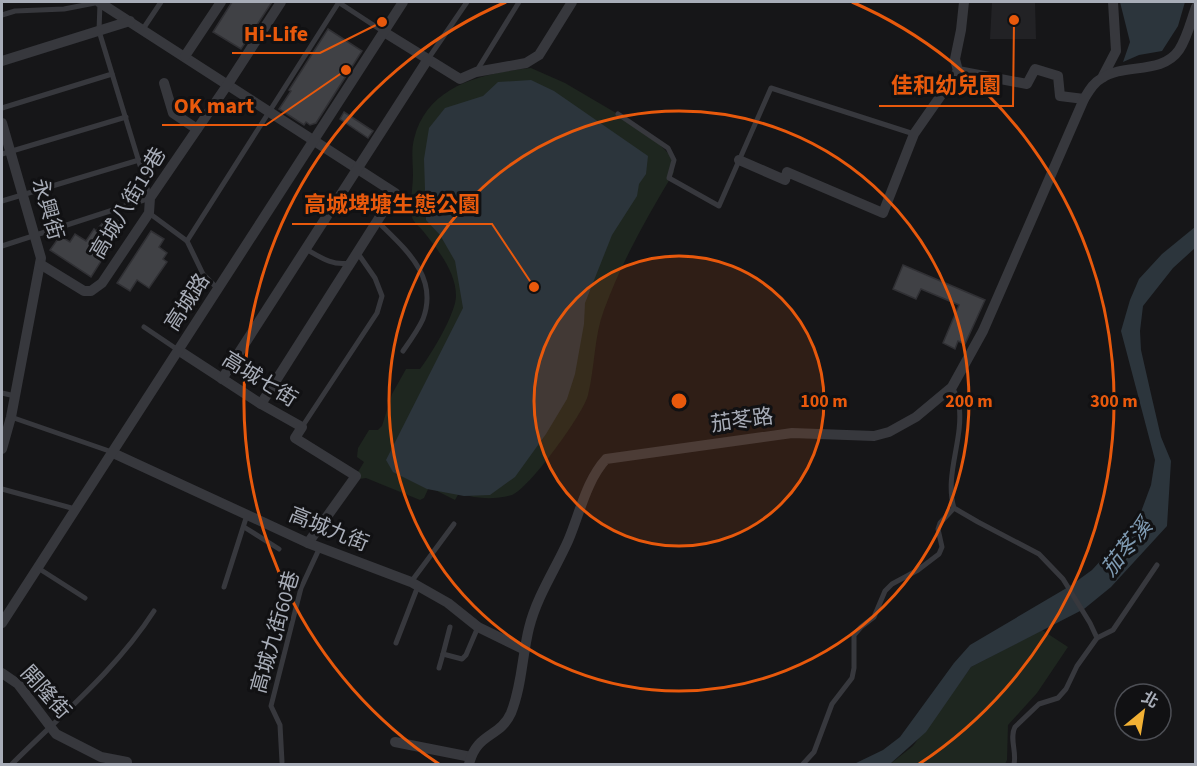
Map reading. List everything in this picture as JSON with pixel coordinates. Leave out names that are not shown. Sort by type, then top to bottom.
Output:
[{"type":"street","points":[[100,2],[395,193],[261,404]]},
{"type":"street","points":[[185,56],[221,2]]},
{"type":"street","name":"高城八街19巷","points":[[40,264],[84,291],[91,291],[102,283],[149,213],[150,198],[281,2]]},
{"type":"street","name":"高城路","points":[[2,622],[404,2]]},
{"type":"street","points":[[384,32],[460,79],[476,72],[531,61],[539,55],[572,2]]},
{"type":"street","points":[[739,160],[785,180],[787,172],[883,213],[914,134],[958,71],[955,59],[964,2]]},
{"type":"street","name":"茄苳路","points":[[470,761],[479,742],[507,721],[520,681],[529,628],[542,591],[568,541],[594,473],[606,459],[792,432],[874,436],[889,432],[916,417],[952,387],[983,331],[1084,99],[1103,76],[1116,51],[1113,2]]},
{"type":"street","points":[[1103,76],[1166,62],[1178,52],[1182,45],[1196,7]]},
{"type":"street","points":[[2,60],[130,21]]},
{"type":"street","points":[[222,379],[428,59]]},
{"type":"street","points":[[958,71],[1027,84],[1035,69],[1058,76],[1060,96],[1084,99]]},
{"type":"street","points":[[164,83],[173,114],[197,129]]},
{"type":"street","name":"永興街","points":[[2,123],[6,153],[23,194],[41,258],[11,417],[2,448]]},
{"type":"street","name":"高城七街","points":[[178,350],[261,404],[302,427],[295,438],[356,476],[308,543]]},
{"type":"street","name":"高城九街","points":[[113,453],[308,543],[414,584],[448,603],[478,627],[525,650]]},
{"type":"street","name":"開隆街","points":[[2,673],[18,684],[56,734],[101,757],[127,762]]},
{"type":"street","points":[[395,742],[470,761]]},
{"type":"lane","points":[[2,15],[15,11],[64,9],[100,2],[99,31],[150,198],[2,246]]},
{"type":"lane","points":[[143,29],[161,2]]},
{"type":"lane","points":[[187,241],[338,2],[384,32]]},
{"type":"lane","points":[[428,59],[467,2]]},
{"type":"lane","points":[[476,72],[519,2]]},
{"type":"lane","points":[[2,108],[112,74]]},
{"type":"lane","points":[[618,114],[668,148],[674,160],[669,178],[719,206],[771,88],[914,134]]},
{"type":"lane","points":[[6,153],[126,117]]},
{"type":"lane","points":[[2,201],[139,160]]},
{"type":"lane","points":[[149,213],[187,241],[203,274],[218,289]]},
{"type":"lane","points":[[377,221],[406,250],[424,278],[428,296],[422,320],[403,351]]},
{"type":"lane","points":[[306,249],[339,265],[351,262]]},
{"type":"lane","points":[[302,427],[376,313],[382,296],[375,278],[357,252]]},
{"type":"lane","points":[[144,327],[178,350]]},
{"type":"lane","points":[[952,387],[960,403],[958,445],[952,474],[951,499],[954,508],[1039,554],[1063,579],[1097,638]]},
{"type":"lane","points":[[2,393],[15,396]]},
{"type":"lane","points":[[11,417],[113,453]]},
{"type":"lane","points":[[2,489],[75,509]]},
{"type":"lane","points":[[803,765],[814,752],[832,704],[852,678],[854,635],[874,617],[885,591],[892,584],[918,570],[939,554],[942,547],[938,529],[940,523],[954,508]]},
{"type":"lane","points":[[224,587],[248,514]]},
{"type":"lane","points":[[396,643],[414,584],[454,524]]},
{"type":"lane","points":[[244,527],[279,549]]},
{"type":"lane","name":"高城九街60巷","points":[[282,762],[280,725],[271,706],[301,588],[320,548]]},
{"type":"lane","points":[[1014,765],[1016,757],[1012,732],[1015,727],[1039,704],[1058,698],[1066,689],[1077,666],[1097,638],[1113,630],[1157,566]]},
{"type":"lane","points":[[38,568],[85,598]]},
{"type":"lane","points":[[12,765],[103,676],[137,638],[154,611]]},
{"type":"lane","points":[[439,668],[450,627]]},
{"type":"lane","points":[[443,654],[458,659],[464,658],[478,627]]},
{"type":"shaded area","points":[[992,2],[1035,2],[1036,39],[990,39]]},
{"type":"shaded area","points":[[531,68],[565,83],[616,113],[658,143],[670,155],[674,172],[636,240],[611,292],[598,330],[588,395],[577,417],[555,449],[520,490],[512,495],[485,498],[459,493],[455,500],[429,487],[424,498],[420,500],[366,478],[359,479],[358,472],[364,462],[357,457],[358,448],[369,430],[378,430],[382,426],[392,394],[406,369],[420,369],[430,354],[448,323],[455,303],[455,287],[449,269],[440,253],[412,217],[414,139],[421,121],[431,106],[444,94],[476,78]]},
{"type":"shaded area","points":[[1042,630],[1068,647],[1037,693],[1008,725],[1005,764],[890,764],[913,746],[971,667]]},
{"type":"water","points":[[1120,2],[1185,2],[1178,26],[1162,51],[1139,55],[1123,62],[1130,42]]},
{"type":"water","points":[[531,80],[554,91],[648,156],[646,174],[639,184],[637,196],[612,235],[585,303],[584,324],[575,374],[567,399],[546,434],[515,477],[490,495],[464,496],[427,489],[393,472],[386,460],[463,308],[455,261],[440,235],[426,220],[424,159],[429,128],[445,108],[483,96],[498,82]]},
{"type":"water","name":"茄苳溪","points":[[1195,227],[1195,248],[1173,268],[1143,306],[1140,331],[1141,350],[1161,437],[1171,461],[1167,526],[1111,587],[1084,609],[971,667],[926,732],[890,764],[854,764],[883,750],[900,737],[954,663],[970,645],[1070,586],[1092,570],[1138,520],[1151,485],[1155,460],[1121,331],[1139,279],[1162,254]]},
{"type":"building","points":[[232,2],[272,2],[241,49],[213,32]]},
{"type":"building","points":[[328,29],[362,51],[316,123],[310,125],[306,122],[304,125],[279,109]]},
{"type":"building","points":[[344,112],[373,131],[368,138],[340,119]]},
{"type":"building","points":[[111,216],[124,225],[91,277],[50,250],[60,236],[70,242],[75,234],[86,241],[94,229],[96,231],[104,221],[107,223]]},
{"type":"building","points":[[151,231],[164,239],[159,247],[167,253],[163,259],[167,262],[149,288],[137,280],[130,291],[117,283]]},
{"type":"building","points":[[903,265],[985,300],[965,344],[958,341],[955,349],[943,343],[959,305],[921,289],[916,299],[893,289]]},
{"type":"place","name":"佳和幼兒園","points":[[1014,20]]},
{"type":"place","name":"Hi-Life","points":[[382,22]]},
{"type":"place","name":"OK mart","points":[[346,70]]},
{"type":"place","name":"高城埤塘生態公園","points":[[534,287]]}]
